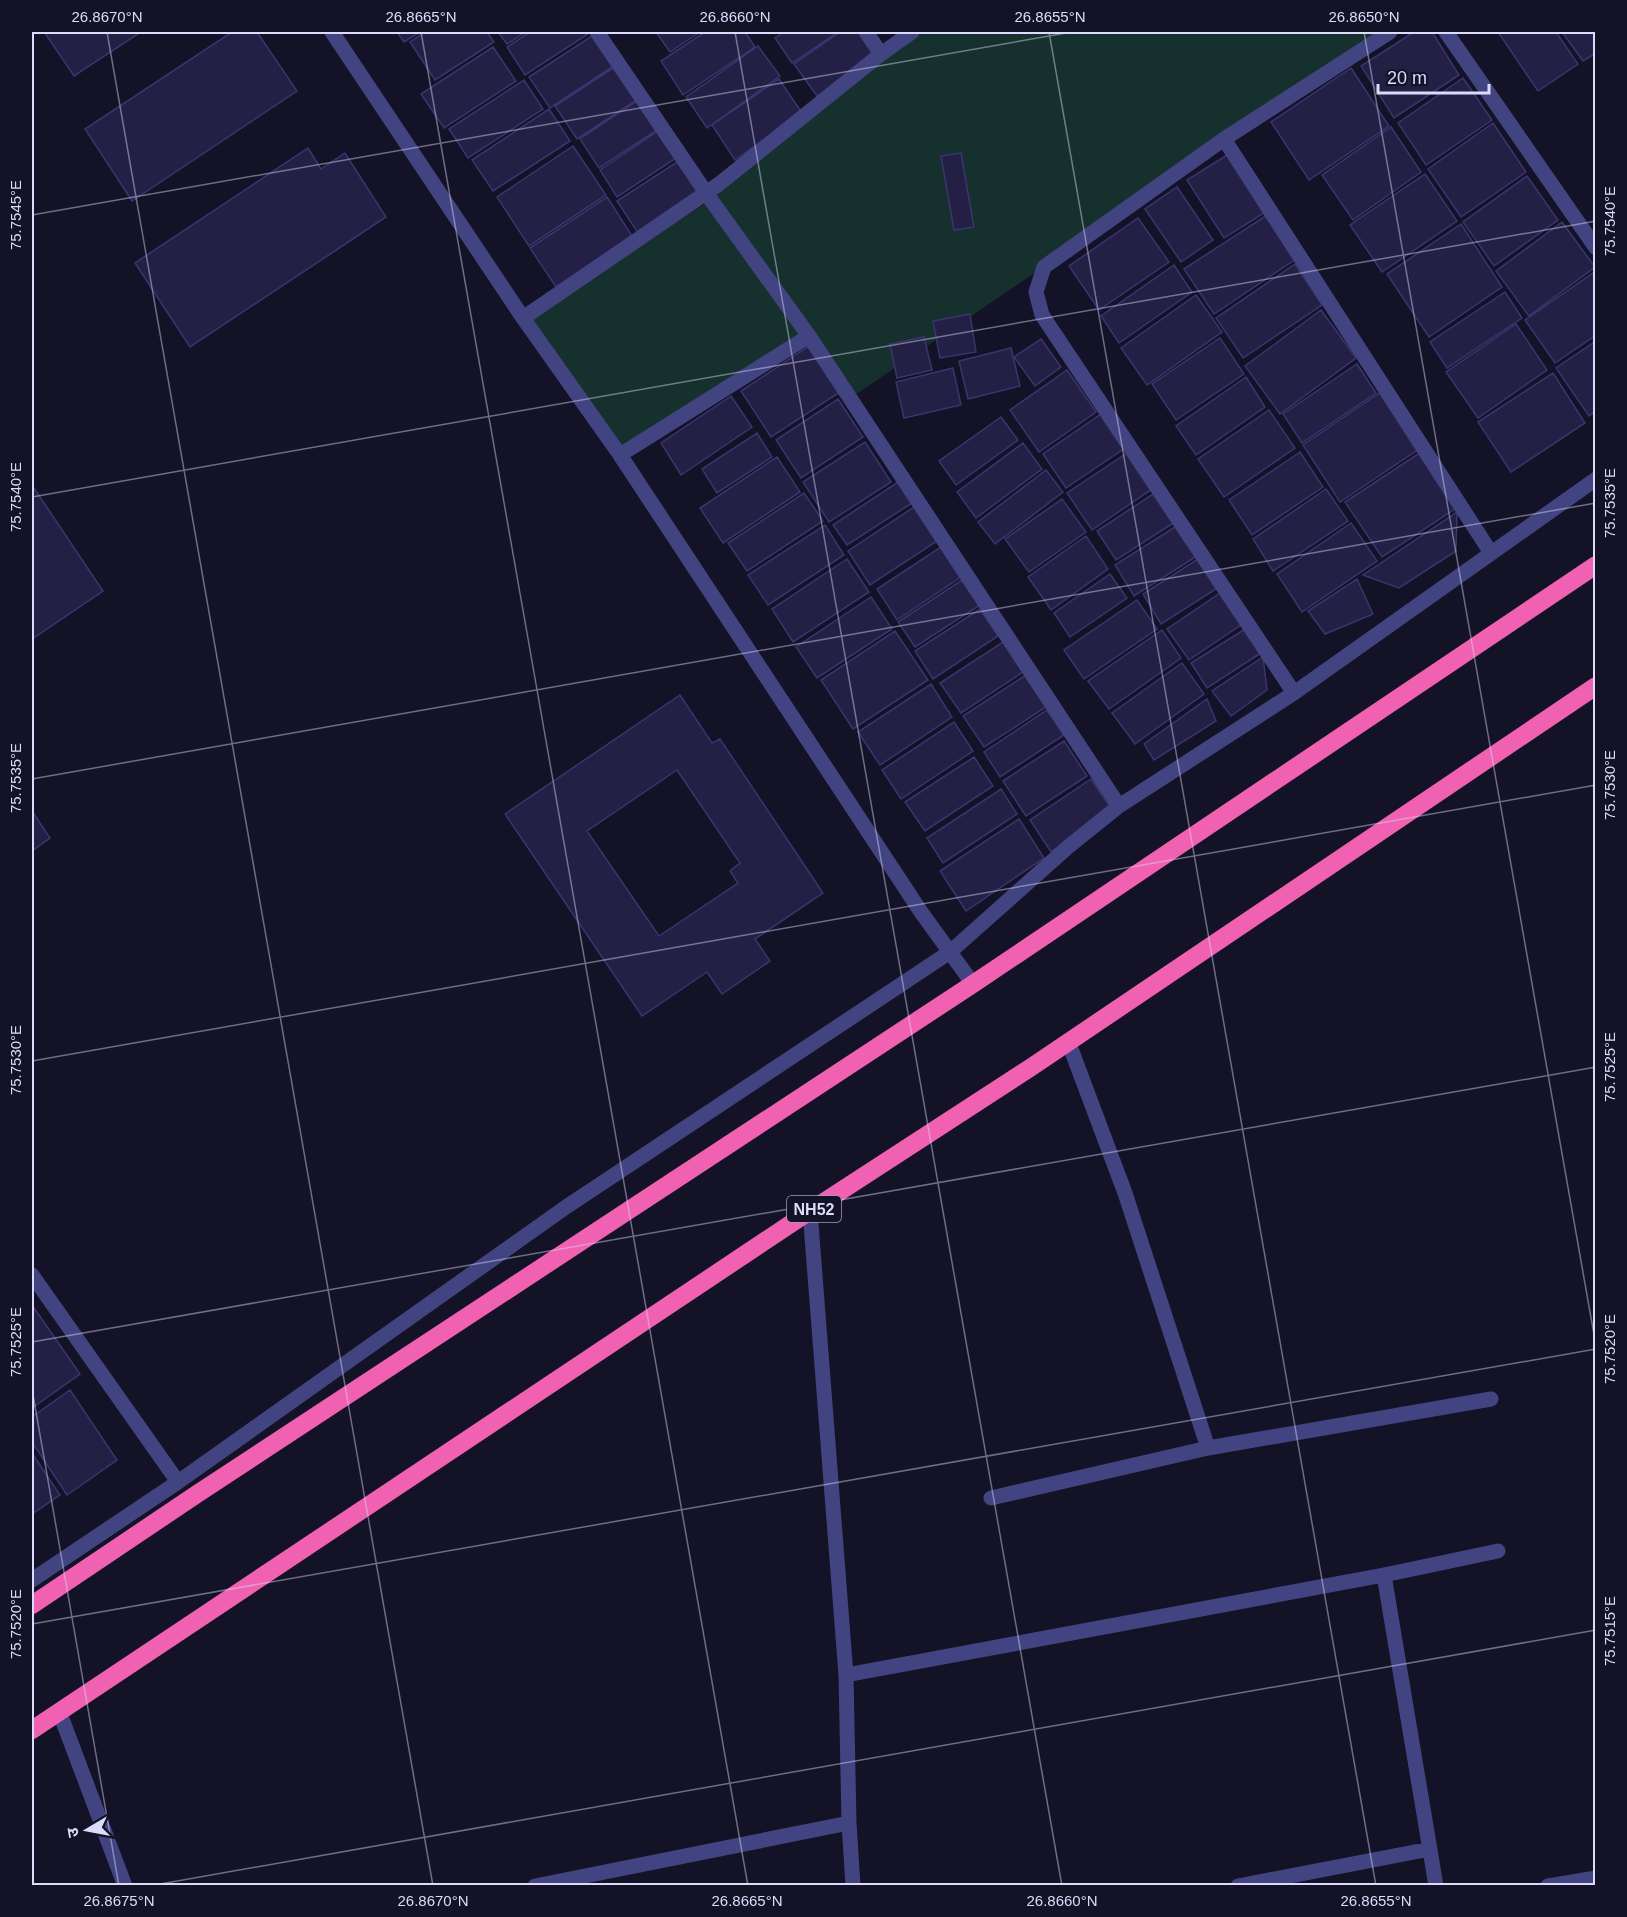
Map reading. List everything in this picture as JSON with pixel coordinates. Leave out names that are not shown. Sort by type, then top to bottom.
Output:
[{"type":"highway","points":[[32,1605],[974,984],[1596,564]]},
{"type":"highway","name":"NH52","points":[[32,1730],[810,1211],[1030,1068],[1596,686]]},
{"type":"street","points":[[332,32],[524,318],[620,455],[908,892],[974,984]]},
{"type":"street","points":[[597,32],[706,193],[809,336],[1119,806]]},
{"type":"street","points":[[866,32],[880,54]]},
{"type":"street","points":[[524,318],[706,193],[880,54],[912,32]]},
{"type":"street","points":[[1294,693],[1042,315],[1036,292],[1044,267],[1224,139],[1390,32]]},
{"type":"street","points":[[1446,32],[1596,248]]},
{"type":"street","points":[[1224,139],[1491,553]]},
{"type":"street","points":[[620,455],[809,336]]},
{"type":"street","points":[[32,1580],[178,1482],[566,1207],[950,952],[1068,847],[1119,806],[1294,693],[1596,479]]},
{"type":"street","points":[[1068,1041],[1125,1192],[1208,1448]]},
{"type":"street","points":[[810,1211],[846,1675],[849,1823],[853,1886]]},
{"type":"street","points":[[32,1276],[178,1482]]},
{"type":"street","points":[[991,1498],[1208,1448],[1491,1398]]},
{"type":"street","points":[[846,1675],[1384,1575],[1498,1551]]},
{"type":"street","points":[[1384,1575],[1436,1886]]},
{"type":"street","points":[[59,1711],[125,1886]]},
{"type":"street","points":[[535,1886],[849,1823]]},
{"type":"street","points":[[1238,1886],[1430,1849]]},
{"type":"street","points":[[1548,1886],[1596,1878]]},
{"type":"green space","points":[[920,32],[1390,32],[849,399],[809,336],[620,455],[523,318],[711,200],[877,62]]},
{"type":"building","points":[[141,32],[74,76],[45,33]]},
{"type":"building","points":[[232,32],[257,32],[297,91],[132,201],[85,129]]},
{"type":"building","points":[[397,32],[420,32],[404,42]]},
{"type":"building","points":[[425,32],[487,32],[494,42],[435,80],[410,42]]},
{"type":"building","points":[[498,32],[526,32],[507,44]]},
{"type":"building","points":[[530,32],[591,32],[525,75],[507,47]]},
{"type":"building","points":[[656,32],[700,32],[670,52]]},
{"type":"building","points":[[705,32],[745,32],[755,47],[683,95],[661,61]]},
{"type":"building","points":[[784,32],[838,32],[792,63],[775,38]]},
{"type":"building","points":[[840,32],[859,32],[875,55],[817,96],[794,64]]},
{"type":"building","points":[[1414,32],[1432,32],[1459,75],[1394,118],[1361,66]]},
{"type":"building","points":[[1498,32],[1556,32],[1578,64],[1538,91]]},
{"type":"building","points":[[1562,32],[1596,32],[1596,53],[1583,61]]},
{"type":"building","points":[[595,34],[615,65],[550,108],[529,77]]},
{"type":"building","points":[[758,46],[780,76],[707,128],[686,97]]},
{"type":"building","points":[[493,47],[516,81],[444,128],[421,94]]},
{"type":"building","points":[[616,66],[638,99],[577,139],[555,106]]},
{"type":"building","points":[[1351,68],[1389,126],[1309,180],[1271,122]]},
{"type":"building","points":[[1463,78],[1492,120],[1426,165],[1398,123]]},
{"type":"building","points":[[779,79],[802,113],[735,160],[712,125]]},
{"type":"building","points":[[524,80],[543,109],[468,158],[449,129]]},
{"type":"building","points":[[637,101],[657,130],[599,168],[580,139]]},
{"type":"building","points":[[549,109],[570,141],[493,191],[472,160]]},
{"type":"building","points":[[1493,123],[1526,172],[1461,217],[1428,169]]},
{"type":"building","points":[[1391,127],[1421,172],[1353,220],[1322,175]]},
{"type":"building","points":[[658,131],[676,158],[617,197],[600,170]]},
{"type":"building","points":[[573,146],[606,195],[529,246],[497,197]]},
{"type":"building","points":[[308,148],[321,169],[345,153],[386,217],[190,347],[135,263]]},
{"type":"building","points":[[961,153],[974,227],[954,230],[941,156]]},
{"type":"building","points":[[1227,155],[1264,213],[1224,238],[1187,180]]},
{"type":"building","points":[[680,160],[701,192],[638,233],[617,201]]},
{"type":"building","points":[[1425,174],[1457,221],[1382,272],[1350,225]]},
{"type":"building","points":[[1527,176],[1558,220],[1494,266],[1463,222]]},
{"type":"building","points":[[1177,187],[1213,240],[1181,262],[1145,209]]},
{"type":"building","points":[[607,197],[632,236],[556,287],[530,248]]},
{"type":"building","points":[[1267,215],[1296,259],[1214,314],[1184,269]]},
{"type":"building","points":[[1138,218],[1169,262],[1099,310],[1069,266]]},
{"type":"building","points":[[1562,222],[1595,267],[1529,316],[1496,271]]},
{"type":"building","points":[[1461,224],[1502,287],[1429,337],[1387,274]]},
{"type":"building","points":[[1295,264],[1322,305],[1243,358],[1216,318]]},
{"type":"building","points":[[1174,265],[1192,292],[1119,343],[1101,316]]},
{"type":"building","points":[[1596,271],[1596,335],[1555,363],[1525,320]]},
{"type":"building","points":[[1505,292],[1522,318],[1447,368],[1430,342]]},
{"type":"building","points":[[1196,295],[1222,332],[1147,385],[1121,348]]},
{"type":"building","points":[[1321,310],[1356,358],[1280,414],[1245,366]]},
{"type":"building","points":[[970,314],[976,352],[940,358],[933,321]]},
{"type":"building","points":[[1516,324],[1547,370],[1478,418],[1446,372]]},
{"type":"building","points":[[924,337],[932,370],[897,378],[890,344]]},
{"type":"building","points":[[1220,338],[1244,374],[1176,420],[1152,384]]},
{"type":"building","points":[[1041,339],[1061,367],[1035,386],[1014,357]]},
{"type":"building","points":[[1596,341],[1596,411],[1589,416],[1556,368]]},
{"type":"building","points":[[809,346],[840,392],[771,437],[741,391]]},
{"type":"building","points":[[1011,348],[1020,386],[968,399],[959,361]]},
{"type":"building","points":[[1357,364],[1376,393],[1302,443],[1283,414]]},
{"type":"building","points":[[953,368],[961,405],[904,418],[896,382]]},
{"type":"building","points":[[1067,370],[1096,412],[1039,452],[1010,410]]},
{"type":"building","points":[[1553,373],[1585,423],[1511,472],[1478,422]]},
{"type":"building","points":[[1246,377],[1265,407],[1196,455],[1176,426]]},
{"type":"building","points":[[1381,392],[1419,449],[1340,502],[1303,445]]},
{"type":"building","points":[[731,396],[752,427],[681,475],[661,443]]},
{"type":"building","points":[[838,399],[863,437],[801,478],[776,440]]},
{"type":"building","points":[[1269,410],[1295,448],[1224,497],[1198,459]]},
{"type":"building","points":[[1101,414],[1125,448],[1066,488],[1043,454]]},
{"type":"building","points":[[1001,417],[1018,440],[956,485],[939,461]]},
{"type":"building","points":[[757,433],[772,457],[717,493],[702,469]]},
{"type":"building","points":[[865,442],[891,482],[829,522],[803,482]]},
{"type":"building","points":[[1023,443],[1042,469],[976,518],[957,492]]},
{"type":"building","points":[[1300,452],[1323,487],[1252,535],[1229,500]]},
{"type":"building","points":[[1421,452],[1458,507],[1382,557],[1345,502]]},
{"type":"building","points":[[1127,453],[1152,489],[1092,530],[1067,493]]},
{"type":"building","points":[[777,457],[800,492],[723,543],[700,508]]},
{"type":"building","points":[[1046,470],[1063,492],[995,544],[978,522]]},
{"type":"building","points":[[898,482],[912,503],[847,545],[833,525]]},
{"type":"building","points":[[32,485],[103,591],[32,639]]},
{"type":"building","points":[[1326,489],[1348,521],[1273,571],[1253,539]]},
{"type":"building","points":[[1156,492],[1175,522],[1116,560],[1097,531]]},
{"type":"building","points":[[804,493],[823,521],[747,571],[728,543]]},
{"type":"building","points":[[1062,499],[1086,532],[1029,572],[1005,539]]},
{"type":"building","points":[[914,507],[937,541],[870,585],[848,551]]},
{"type":"building","points":[[1457,512],[1456,551],[1399,588],[1363,575]]},
{"type":"building","points":[[1351,523],[1377,561],[1302,612],[1277,574]]},
{"type":"building","points":[[825,525],[844,555],[768,605],[748,575]]},
{"type":"building","points":[[1178,525],[1197,556],[1134,596],[1115,565]]},
{"type":"building","points":[[1086,536],[1108,569],[1051,610],[1028,577]]},
{"type":"building","points":[[944,545],[964,575],[897,620],[877,589]]},
{"type":"building","points":[[847,559],[869,592],[793,642],[772,609]]},
{"type":"building","points":[[1198,559],[1216,589],[1161,624],[1143,594]]},
{"type":"building","points":[[1110,574],[1127,598],[1070,637],[1054,613]]},
{"type":"building","points":[[1357,579],[1373,614],[1325,634],[1308,611]]},
{"type":"building","points":[[962,580],[980,605],[915,647],[898,622]]},
{"type":"building","points":[[1220,593],[1241,625],[1189,660],[1167,629]]},
{"type":"building","points":[[871,597],[892,629],[817,678],[796,647]]},
{"type":"building","points":[[1137,600],[1157,629],[1084,679],[1064,650]]},
{"type":"building","points":[[980,609],[998,636],[933,679],[915,651]]},
{"type":"building","points":[[1245,629],[1261,653],[1207,688],[1191,663]]},
{"type":"building","points":[[1162,630],[1181,658],[1109,709],[1088,681]]},
{"type":"building","points":[[895,631],[928,680],[853,729],[821,680]]},
{"type":"building","points":[[1006,640],[1026,670],[961,713],[940,683]]},
{"type":"building","points":[[1263,657],[1267,690],[1231,716],[1212,691]]},
{"type":"building","points":[[1182,663],[1204,694],[1135,744],[1112,713]]},
{"type":"building","points":[[1029,673],[1049,705],[984,747],[963,716]]},
{"type":"building","points":[[931,684],[952,717],[880,765],[858,732]]},
{"type":"building","points":[[680,695],[712,743],[720,739],[823,893],[755,939],[770,961],[722,994],[707,972],[642,1016],[505,814]],"holes":[[[677,770],[740,863],[730,871],[738,883],[659,936],[587,831]]]},
{"type":"building","points":[[1207,699],[1216,721],[1154,760],[1144,744]]},
{"type":"building","points":[[1047,710],[1064,735],[1000,777],[984,752]]},
{"type":"building","points":[[954,722],[973,751],[901,799],[882,770]]},
{"type":"building","points":[[1064,741],[1087,776],[1026,816],[1003,781]]},
{"type":"building","points":[[974,757],[993,786],[925,831],[905,802]]},
{"type":"building","points":[[1091,779],[1113,811],[1051,852],[1030,820]]},
{"type":"building","points":[[1001,789],[1017,814],[943,863],[927,838]]},
{"type":"building","points":[[32,811],[50,838],[32,851]]},
{"type":"building","points":[[1019,819],[1044,858],[966,911],[940,871]]},
{"type":"building","points":[[32,1305],[80,1374],[32,1408]]},
{"type":"building","points":[[70,1390],[117,1460],[67,1495],[32,1442],[32,1417]]},
{"type":"building","points":[[32,1453],[60,1495],[32,1514]]}]
